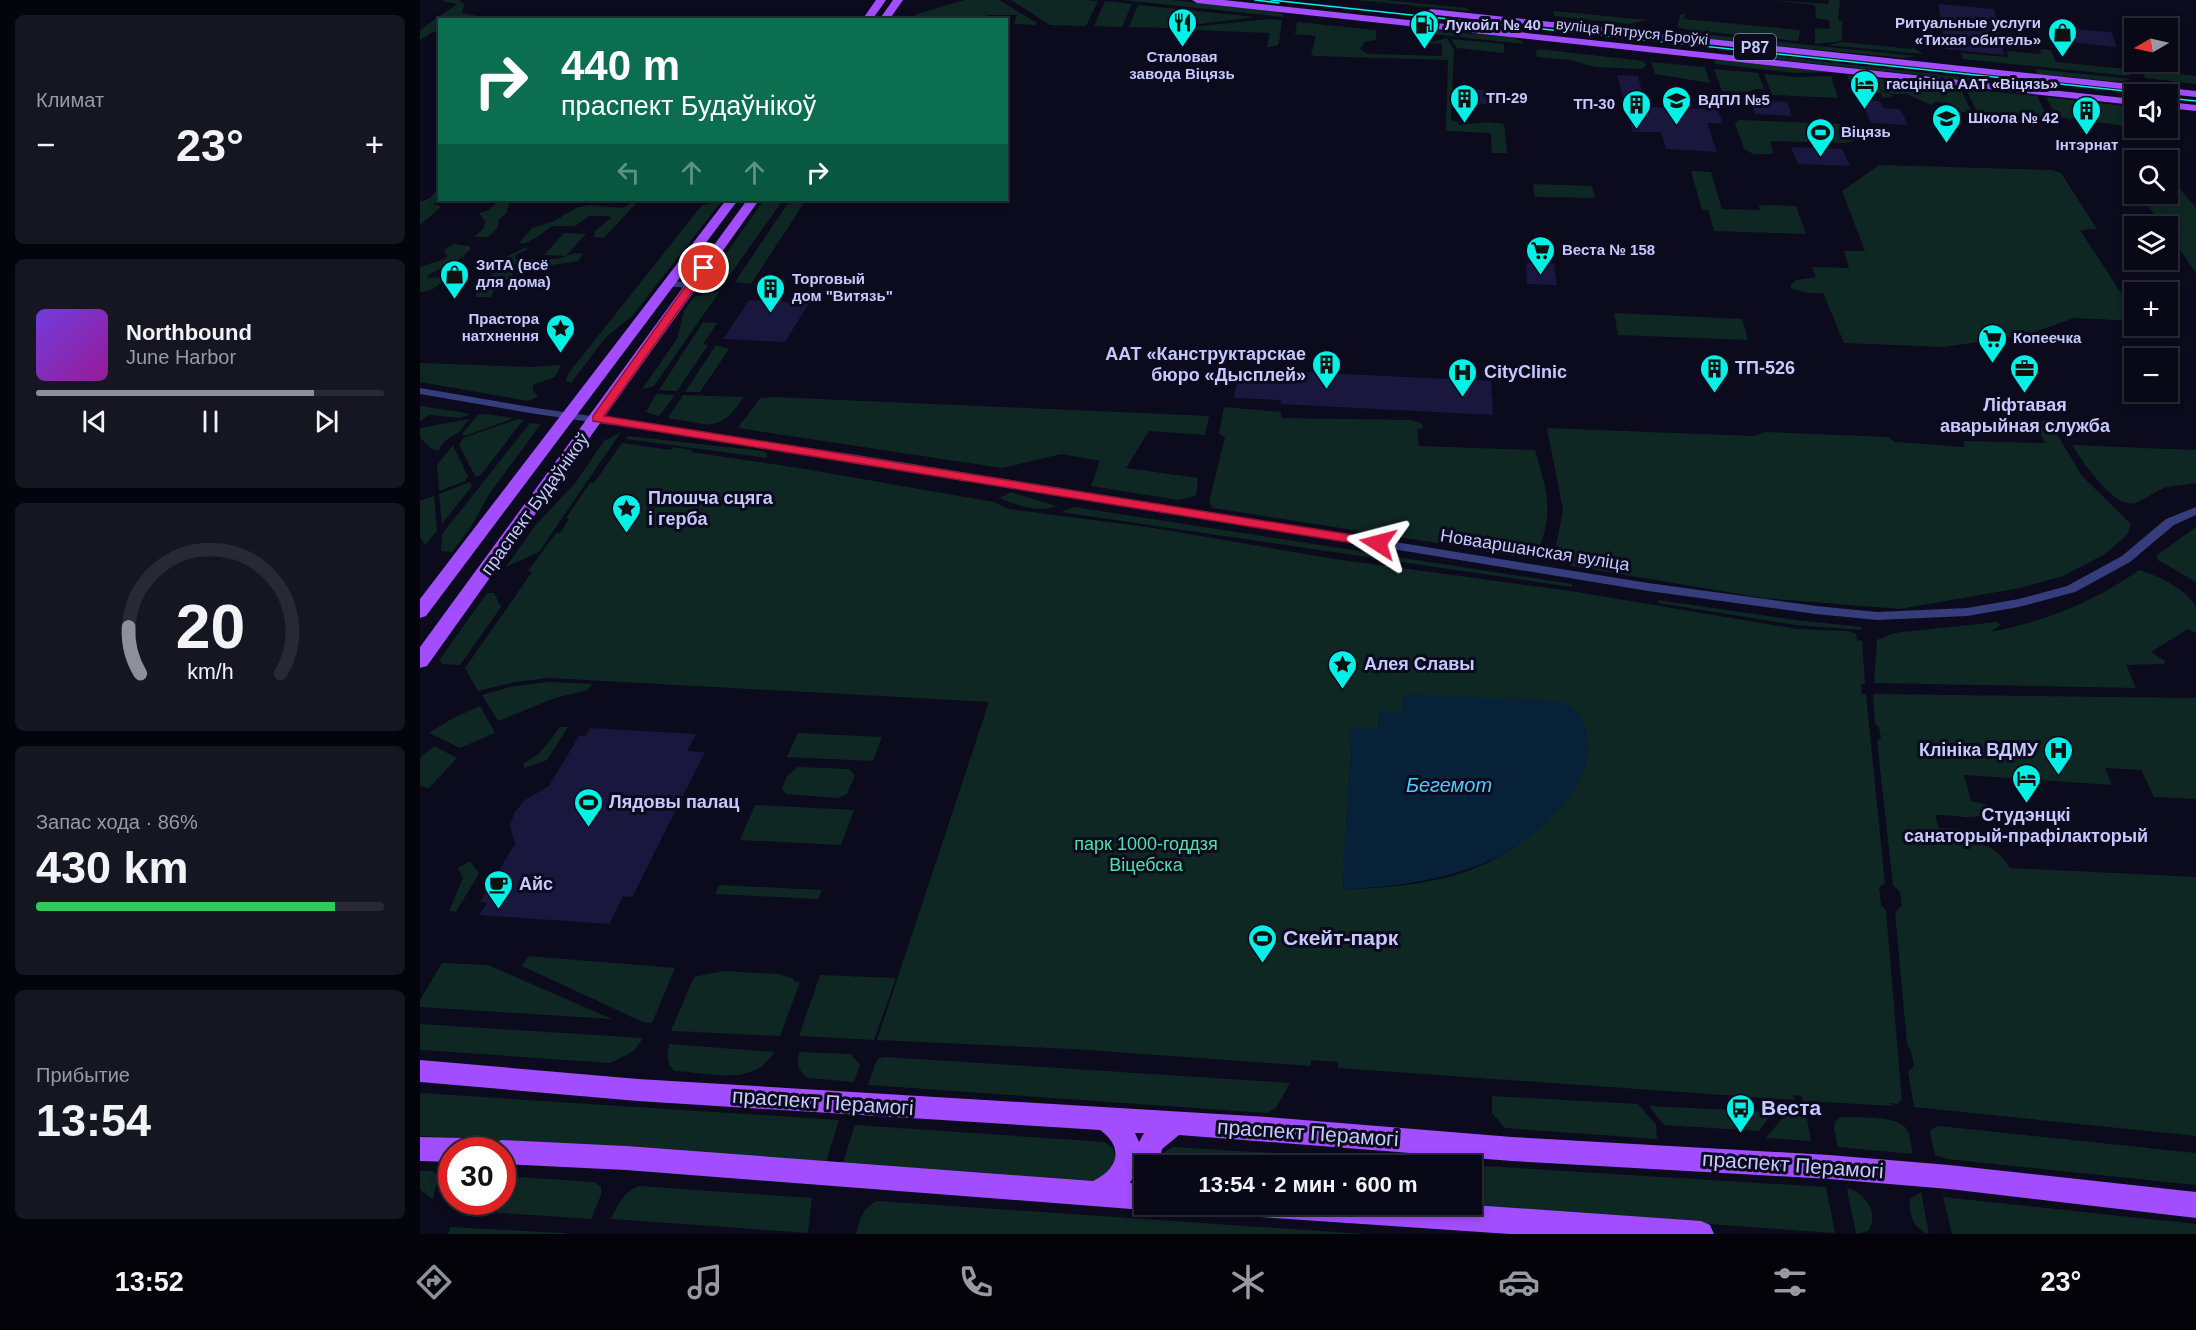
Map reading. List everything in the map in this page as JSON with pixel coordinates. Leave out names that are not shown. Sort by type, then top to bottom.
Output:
[{"type":"main road","points":[[868,18],[881,0]]},
{"type":"main road","points":[[885,18],[898,0]]},
{"type":"main road","name":"вуліца Пятруся Броўкі","points":[[1197,0],[1252,3],[1367,18],[2124,101]]},
{"type":"main road","points":[[1367,18],[1381,15],[1383,12],[1380,9]]},
{"type":"main road","name":"вуліца Пятруся Броўкі","points":[[1420,11],[2196,94]]},
{"type":"main road","points":[[1494,32],[1487,28],[1486,24],[1501,20]]},
{"type":"main road","points":[[1723,43],[1734,46],[1738,51],[1734,55],[1723,57]]},
{"type":"main road","points":[[1754,60],[1747,57],[1743,51],[1755,47]]},
{"type":"main road","points":[[2178,106],[2196,108]]},
{"type":"main road","name":"праспект Будаўнікоў","points":[[420,612],[731,201]]},
{"type":"main road","name":"праспект Будаўнікоў","points":[[420,661],[752,201]]},
{"type":"main road","name":"праспект Перамогі","points":[[420,1071],[638,1090],[1176,1124],[1512,1149],[1829,1167],[1939,1176],[2196,1205]]},
{"type":"main road","points":[[1093,1193],[1111,1185],[1124,1171],[1129,1152],[1123,1132],[1106,1120]]},
{"type":"main road","points":[[1146,1155],[1151,1142],[1158,1134],[1176,1124]]},
{"type":"main road","points":[[420,1149],[438,1149]]},
{"type":"main road","points":[[516,1153],[626,1158],[1134,1196]]},
{"type":"main road","points":[[1422,1215],[1701,1234]]},
{"type":"street","points":[[667,284],[692,285]]},
{"type":"street","name":"Новааршанская вуліца","points":[[420,391],[851,457],[1625,584],[1805,609],[1877,616],[1967,612],[2019,603],[2071,589],[2126,559],[2170,522],[2196,511]]},
{"type":"green space","points":[[459,0],[464,4],[462,13],[478,16],[476,18],[438,18],[438,30],[420,40],[420,30],[457,4],[442,1]]},
{"type":"green space","points":[[964,0],[999,0],[1037,23],[1035,25],[1014,24],[1017,15],[987,15],[985,18],[914,18],[917,14]]},
{"type":"green space","points":[[1011,0],[1098,1],[1086,26],[1050,25]]},
{"type":"green space","points":[[1122,0],[1171,0],[1276,11],[1284,15],[1283,17]]},
{"type":"green space","points":[[1356,0],[1385,0],[1466,8],[1470,11]]},
{"type":"green space","points":[[1768,0],[1828,4],[1829,0],[1840,0],[1838,20],[1842,21],[1842,41],[1815,44],[1815,28],[1830,29],[1829,20],[1816,18],[1815,5]]},
{"type":"green space","points":[[1105,1],[1132,4],[1122,27],[1094,26]]},
{"type":"green space","points":[[1138,5],[1256,17],[1167,28],[1129,27]]},
{"type":"green space","points":[[1554,11],[1647,20],[1629,24],[1554,16]]},
{"type":"green space","points":[[1685,13],[1684,19],[1800,30],[1798,41],[1677,27],[1680,15]]},
{"type":"green space","points":[[1269,19],[1282,20],[1279,43],[1276,46],[1267,47],[1270,33],[1192,30],[1191,27]]},
{"type":"green space","points":[[1297,22],[1376,30],[1376,40],[1365,42],[1360,49],[1368,54],[1442,56],[1442,44],[1428,43],[1447,38],[1454,50],[1451,120],[1458,122],[1459,125],[1488,122],[1504,124],[1507,153],[1492,153],[1491,133],[1446,131],[1448,60],[1314,56],[1311,55],[1316,36],[1295,34]]},
{"type":"green space","points":[[1425,30],[1511,37],[1522,41],[1523,44],[1423,33]]},
{"type":"green space","points":[[1674,31],[1916,56],[1904,58],[1686,37],[1673,33]]},
{"type":"green space","points":[[1451,39],[1504,44],[1504,53],[1457,48]]},
{"type":"green space","points":[[1842,42],[1912,49],[1912,47],[1923,54],[1828,45]]},
{"type":"green space","points":[[1539,49],[1643,61],[1647,65],[1642,69],[1595,67],[1571,60],[1537,57],[1535,52]]},
{"type":"green space","points":[[2040,49],[2051,50],[2056,62],[2124,69],[2124,72],[2129,72],[2130,76],[1963,59],[1961,53],[2008,57],[2007,51],[2041,54]]},
{"type":"green space","points":[[1747,50],[2030,79],[2031,80]]},
{"type":"green space","points":[[1746,53],[2032,85],[2032,87],[1754,57]]},
{"type":"green space","points":[[1714,61],[1829,72],[1795,73],[1716,64]]},
{"type":"green space","points":[[1651,62],[1705,67],[1710,83],[1655,74]]},
{"type":"green space","points":[[1714,69],[1758,73],[1764,89],[1749,92],[1722,91]]},
{"type":"green space","points":[[2035,69],[2132,79],[2120,82],[2037,74]]},
{"type":"green space","points":[[2144,72],[2196,76],[2196,84],[2145,78]]},
{"type":"green space","points":[[1764,74],[1798,77],[1831,76],[1838,98],[1772,95]]},
{"type":"green space","points":[[1847,75],[1960,88],[1973,115],[1955,110],[1950,103],[1937,102],[1931,105],[1907,94],[1892,94],[1854,80],[1894,96],[1883,98],[1881,93],[1855,94]]},
{"type":"green space","points":[[1966,89],[2037,96],[2048,117],[1979,116]]},
{"type":"green space","points":[[2046,97],[2124,106],[2124,126],[2057,117]]},
{"type":"green space","points":[[1738,120],[1842,124],[1848,126],[1854,141],[1845,143],[1772,141],[1770,143],[1772,154],[1754,154],[1744,149],[1735,124]]},
{"type":"green space","points":[[1879,165],[2052,170],[2061,173],[2097,229],[2080,230],[2124,298],[2124,320],[2074,318],[2026,335],[1944,347],[1844,343],[1823,293],[1798,291],[1791,288],[1791,284],[1796,280],[1816,277],[1812,267],[1849,268],[1844,251],[1865,251],[1842,191]]},
{"type":"green space","points":[[1691,171],[1711,172],[1722,209],[1760,210],[1759,205],[1796,206],[1806,234],[1714,231],[1708,210],[1702,210]]},
{"type":"green space","points":[[1533,184],[1592,186],[1595,198],[1535,197]]},
{"type":"green space","points":[[438,187],[438,201],[445,201],[434,203],[434,205],[441,206],[440,208],[420,225],[420,202],[430,198]]},
{"type":"green space","points":[[2178,188],[2196,208],[2196,273],[2178,247],[2178,216],[2156,216],[2146,204],[2178,204]]},
{"type":"green space","points":[[498,201],[512,201],[509,203],[507,213],[499,219],[498,227],[488,237],[474,237],[484,228],[485,221],[479,213],[489,210]]},
{"type":"green space","points":[[629,201],[638,201],[604,238],[594,237],[595,231],[611,218],[609,216],[589,216],[575,226],[552,226],[526,243],[519,243],[532,228],[554,221],[578,207],[590,205],[623,208],[629,204]]},
{"type":"green space","points":[[763,201],[782,201],[725,282],[717,281],[711,275]]},
{"type":"green space","points":[[789,201],[805,201],[751,284],[735,282]]},
{"type":"green space","points":[[721,202],[633,315],[606,337],[571,383],[566,381],[568,374],[702,205]]},
{"type":"green space","points":[[564,233],[586,234],[566,256],[544,255]]},
{"type":"green space","points":[[454,244],[469,246],[471,249],[461,258],[428,275],[427,278],[444,277],[434,288],[420,292],[420,267],[445,259],[447,256],[444,250]]},
{"type":"green space","points":[[524,248],[528,249],[516,255],[515,259],[557,259],[576,253],[583,254],[578,261],[560,264],[531,266],[503,264],[506,257]]},
{"type":"green space","points":[[502,270],[512,271],[512,276],[495,287],[491,297],[475,297],[485,280]]},
{"type":"green space","points":[[720,291],[654,386],[642,389],[677,339],[684,311],[694,297]]},
{"type":"green space","points":[[1614,313],[1742,319],[1748,340],[1618,335]]},
{"type":"green space","points":[[703,322],[717,323],[703,344],[708,345],[677,391],[659,390]]},
{"type":"green space","points":[[716,345],[729,349],[700,392],[685,392]]},
{"type":"green space","points":[[420,363],[530,367],[561,365],[555,377],[533,385],[533,390],[538,397],[528,401],[420,382]]},
{"type":"green space","points":[[656,394],[675,395],[659,416],[646,412]]},
{"type":"green space","points":[[683,395],[744,397],[735,409],[720,422],[703,424],[668,418]]},
{"type":"green space","points":[[760,398],[1209,416],[1205,435],[1149,431],[1126,468],[1198,478],[1196,496],[1178,500],[1091,486],[1100,461],[1061,454],[1002,468],[738,428]]},
{"type":"green space","points":[[420,406],[469,415],[460,418],[430,415],[420,421]]},
{"type":"green space","points":[[1224,407],[1281,412],[1282,418],[1412,420],[1422,424],[1423,428],[1417,429],[1419,446],[1535,450],[1547,500],[1546,523],[1538,550],[1514,556],[1487,552],[1468,539],[1449,536],[1445,542],[1437,543],[1213,508],[1209,502],[1225,437],[1219,434]]},
{"type":"green space","points":[[478,415],[515,418],[465,436],[462,434]]},
{"type":"green space","points":[[469,419],[460,431],[445,441],[439,451],[432,449],[420,438],[420,428]]},
{"type":"green space","points":[[518,419],[523,420],[480,476],[475,476],[459,445],[463,438]]},
{"type":"green space","points":[[2034,420],[2049,421],[2082,476],[2131,524],[2128,534],[2105,554],[2063,576],[2020,588],[1900,609],[1763,598],[1572,566],[1554,556],[1563,510],[1547,428],[1753,436],[1766,432],[1888,437],[1895,442],[1964,447],[1964,441],[2045,443]]},
{"type":"green space","points":[[530,423],[541,424],[489,494],[471,527],[452,552],[441,551],[442,534]]},
{"type":"green space","points":[[621,432],[539,552],[506,567],[534,527],[575,483],[604,441]]},
{"type":"green space","points":[[628,436],[763,451],[767,453],[767,458],[626,439]]},
{"type":"green space","name":"парк 1000-годдзя Віцебска","points":[[622,443],[671,450],[673,447],[692,450],[691,452],[994,502],[1008,509],[1148,527],[1335,559],[1571,591],[1797,629],[1848,631],[1856,634],[1857,641],[1862,640],[1865,684],[1861,684],[1862,694],[1866,694],[1885,884],[1879,887],[1881,905],[1886,910],[1902,1101],[1899,1100],[1899,1104],[1890,1103],[1894,1106],[1804,1101],[1801,1096],[1792,1095],[1795,1100],[1338,1068],[1338,1062],[1311,1060],[1311,1066],[1073,1049],[877,1040],[989,702],[549,678],[515,682],[478,691],[465,668],[532,572],[528,571],[556,533],[560,533],[569,519],[566,518],[590,483],[594,483]],"holes":[[[1404,694],[1519,845],[1487,863],[1448,877],[1413,884],[1342,890],[1378,729],[1403,712]]]},
{"type":"green space","points":[[453,445],[468,477],[465,481],[439,491],[437,465]]},
{"type":"green space","points":[[2072,445],[2196,450],[2196,483],[2164,488],[2138,502],[2126,503],[2117,499],[2099,482]]},
{"type":"green space","points":[[470,482],[472,486],[442,524],[439,494]]},
{"type":"green space","points":[[1011,492],[1056,506],[1042,509],[1028,508],[1000,498]]},
{"type":"green space","points":[[434,496],[437,531],[425,545],[420,537],[420,501]]},
{"type":"green space","points":[[1074,507],[1572,584],[1572,587],[1061,512]]},
{"type":"green space","points":[[2196,527],[2196,582],[2158,560],[2157,555]]},
{"type":"green space","points":[[2139,570],[2154,575],[2188,596],[2196,609],[2196,633],[2188,629],[2151,652],[2165,661],[2164,664],[2126,665],[2136,688],[1874,683],[1877,640],[1894,633],[1997,622],[2001,625],[1990,632],[2030,623],[2086,601]]},
{"type":"green space","points":[[487,593],[494,593],[501,607],[460,665],[442,664],[440,659]]},
{"type":"green space","points":[[1658,600],[1861,627],[1861,630],[1796,625],[1658,603]]},
{"type":"green space","points":[[548,682],[592,684],[588,690],[555,698],[498,721],[482,695],[510,687]]},
{"type":"green space","points":[[1873,694],[2196,698],[2196,799],[2154,797],[2141,770],[2105,768],[2112,785],[1964,775],[1971,801],[1987,805],[1990,811],[1972,817],[1935,815],[1943,840],[1973,842],[1989,847],[2004,859],[2010,868],[2196,877],[2196,1136],[1914,1107],[1908,1071],[1914,1066],[1907,1044],[1895,912],[1902,906],[1900,892],[1893,885],[1877,741],[1881,738],[1879,727],[1875,724]]},
{"type":"green space","points":[[480,706],[495,733],[460,748],[429,733],[453,718]]},
{"type":"green space","points":[[560,727],[568,727],[547,760],[525,768],[523,764],[540,753]]},
{"type":"green space","points":[[798,733],[882,737],[873,761],[787,757]]},
{"type":"green space","points":[[434,746],[457,758],[429,788],[420,786],[420,758]]},
{"type":"green space","points":[[798,767],[849,769],[855,775],[847,794],[839,798],[786,794],[782,789],[787,776]]},
{"type":"green space","points":[[755,805],[854,810],[841,845],[740,840]]},
{"type":"green space","points":[[470,861],[479,873],[456,912],[449,911],[463,878],[458,868]]},
{"type":"green space","points":[[719,885],[822,890],[818,899],[715,894]]},
{"type":"green space","points":[[528,956],[675,968],[652,1023],[643,1022],[522,966]]},
{"type":"green space","points":[[442,963],[488,965],[612,1019],[420,1007],[420,1000]]},
{"type":"green space","points":[[723,971],[779,974],[800,982],[780,1036],[671,1031],[694,977]]},
{"type":"green space","points":[[820,975],[896,978],[874,1040],[799,1036]]},
{"type":"green space","points":[[420,1024],[643,1038],[634,1051],[610,1063],[422,1050],[420,1049]]},
{"type":"green space","points":[[669,1044],[774,1052],[755,1070],[743,1074],[716,1075],[675,1071],[668,1059]]},
{"type":"green space","points":[[799,1052],[851,1054],[860,1065],[854,1082],[808,1078],[799,1066]]},
{"type":"green space","points":[[879,1058],[1290,1083],[1276,1108],[1267,1113],[868,1085],[875,1064]]},
{"type":"green space","points":[[420,1093],[839,1120],[826,1162],[516,1142],[516,1137],[420,1136]]},
{"type":"green space","points":[[1492,1096],[1638,1104],[1656,1125],[1657,1139],[1505,1128],[1492,1113]]},
{"type":"green space","points":[[1649,1106],[1773,1112],[1759,1131],[1664,1125]]},
{"type":"green space","points":[[1786,1114],[1800,1114],[1807,1119],[1811,1141],[1766,1138]]},
{"type":"green space","points":[[1842,1117],[1887,1120],[1903,1125],[1909,1135],[1913,1154],[1838,1147],[1834,1129],[1835,1121]]},
{"type":"green space","points":[[855,1125],[1105,1142],[1114,1150],[1116,1162],[1099,1182],[842,1165]]},
{"type":"green space","points":[[1939,1126],[2196,1153],[2196,1185],[1946,1159],[1935,1155],[1930,1132]]},
{"type":"green space","points":[[1173,1147],[1304,1155],[1160,1155]]},
{"type":"green space","points":[[1482,1166],[1826,1187],[1835,1233],[1482,1208]]},
{"type":"green space","points":[[420,1171],[433,1171],[438,1177],[433,1199],[420,1190]]},
{"type":"green space","points":[[516,1177],[594,1182],[601,1187],[601,1195],[591,1219],[516,1214]]},
{"type":"green space","points":[[639,1186],[812,1198],[808,1233],[611,1219],[625,1195]]},
{"type":"green space","points":[[1847,1188],[1860,1194],[1869,1205],[1872,1218],[1868,1231],[1856,1234]]},
{"type":"green space","points":[[1921,1192],[1929,1234],[1919,1229],[1910,1210],[1910,1199]]},
{"type":"green space","points":[[1943,1197],[2196,1224],[2196,1234],[1952,1234]]},
{"type":"green space","points":[[877,1201],[1365,1234],[856,1234],[865,1211]]},
{"type":"green space","points":[[450,1227],[564,1233],[568,1234],[448,1234]]},
{"type":"water","name":"Бегемот","points":[[1404,694],[1559,701],[1575,710],[1585,726],[1588,752],[1583,773],[1567,801],[1534,834],[1485,863],[1429,880],[1342,890],[1352,727],[1378,729],[1379,711],[1403,712]]},
{"type":"building","points":[[1938,4],[1994,9],[2004,55],[1945,49]]},
{"type":"building","points":[[2072,29],[2111,32],[2117,47],[2077,43]]},
{"type":"building","points":[[1617,75],[1638,76],[1646,107],[1717,109],[1723,123],[1707,123],[1717,152],[1666,149],[1661,132],[1633,132]]},
{"type":"building","points":[[1468,90],[1507,90],[1509,105],[1469,104]]},
{"type":"building","points":[[1751,100],[1787,102],[1792,116],[1755,114]]},
{"type":"building","points":[[1861,100],[1880,101],[1883,108],[1900,109],[1908,125],[1871,123]]},
{"type":"building","name":"Віцязь","points":[[1791,147],[1842,149],[1850,166],[1798,164]]},
{"type":"building","name":"Веста № 158","points":[[1526,263],[1554,264],[1557,285],[1527,284]]},
{"type":"building","name":"Торговый дом \"Витязь\"","points":[[749,300],[809,303],[785,342],[723,339]]},
{"type":"building","name":"ААТ «Канструктарскае бюро «Дысплей»","points":[[1239,369],[1491,381],[1493,415],[1280,404],[1281,400],[1234,398]]},
{"type":"building","name":"Лядовы палац","points":[[590,728],[696,734],[687,751],[705,752],[632,897],[623,896],[609,924],[479,915],[487,903],[480,902],[515,844],[510,826],[514,813],[525,800],[549,786],[579,736],[586,736]]},
{"type":"building","points":[[1939,828],[1965,829],[1969,842],[1944,841]]},
{"type":"tram line","points":[[1255,0],[1279,3]]},
{"type":"tram line","points":[[1271,0],[2124,91]]},
{"type":"tram line","points":[[2178,99],[2196,101]]},
{"type":"place","name":"Сталовая завода Віцязь","points":[[1182,48]]},
{"type":"place","name":"Лукойл № 40","points":[[1424,50]]},
{"type":"place","name":"Ритуальные услуги «Тихая обитель»","points":[[2062,58]]},
{"type":"place","name":"гасцініца ААТ «Віцязь»","points":[[1865,110]]},
{"type":"place","name":"ТП-29","points":[[1465,124]]},
{"type":"place","name":"ВДПЛ №5","points":[[1677,126]]},
{"type":"place","name":"ТП-30","points":[[1636,130]]},
{"type":"place","name":"Інтэрнат","points":[[2087,136]]},
{"type":"place","name":"Школа № 42","points":[[1947,144]]},
{"type":"place","name":"Віцязь","points":[[1820,158]]},
{"type":"place","name":"Веста № 158","points":[[1541,276]]},
{"type":"place","name":"ЗиТА (всё для дома)","points":[[455,300]]},
{"type":"place","name":"Торговый дом \"Витязь\"","points":[[771,314]]},
{"type":"place","name":"Прастора натхнення","points":[[560,354]]},
{"type":"place","name":"Копеечка","points":[[1992,364]]},
{"type":"place","name":"ААТ «Канструктарскае бюро «Дысплей»","points":[[1327,390]]},
{"type":"place","name":"ТП-526","points":[[1714,394]]},
{"type":"place","name":"Ліфтавая аварыйная служба","points":[[2025,394]]},
{"type":"place","name":"CityClinic","points":[[1463,398]]},
{"type":"place","name":"Плошча сцяга і герба","points":[[627,534]]},
{"type":"place","name":"Алея Славы","points":[[1343,690]]},
{"type":"place","name":"Клініка ВДМУ","points":[[2059,776]]},
{"type":"place","name":"Студэнцкі санаторый-прафілакторый","points":[[2026,804]]},
{"type":"place","name":"Лядовы палац","points":[[588,828]]},
{"type":"place","name":"Айс","points":[[498,910]]},
{"type":"place","name":"Скейт-парк","points":[[1262,964]]},
{"type":"place","name":"Веста","points":[[1740,1134]]},
{"type":"route","points":[[704,268],[597,418],[1378,543]]}]
